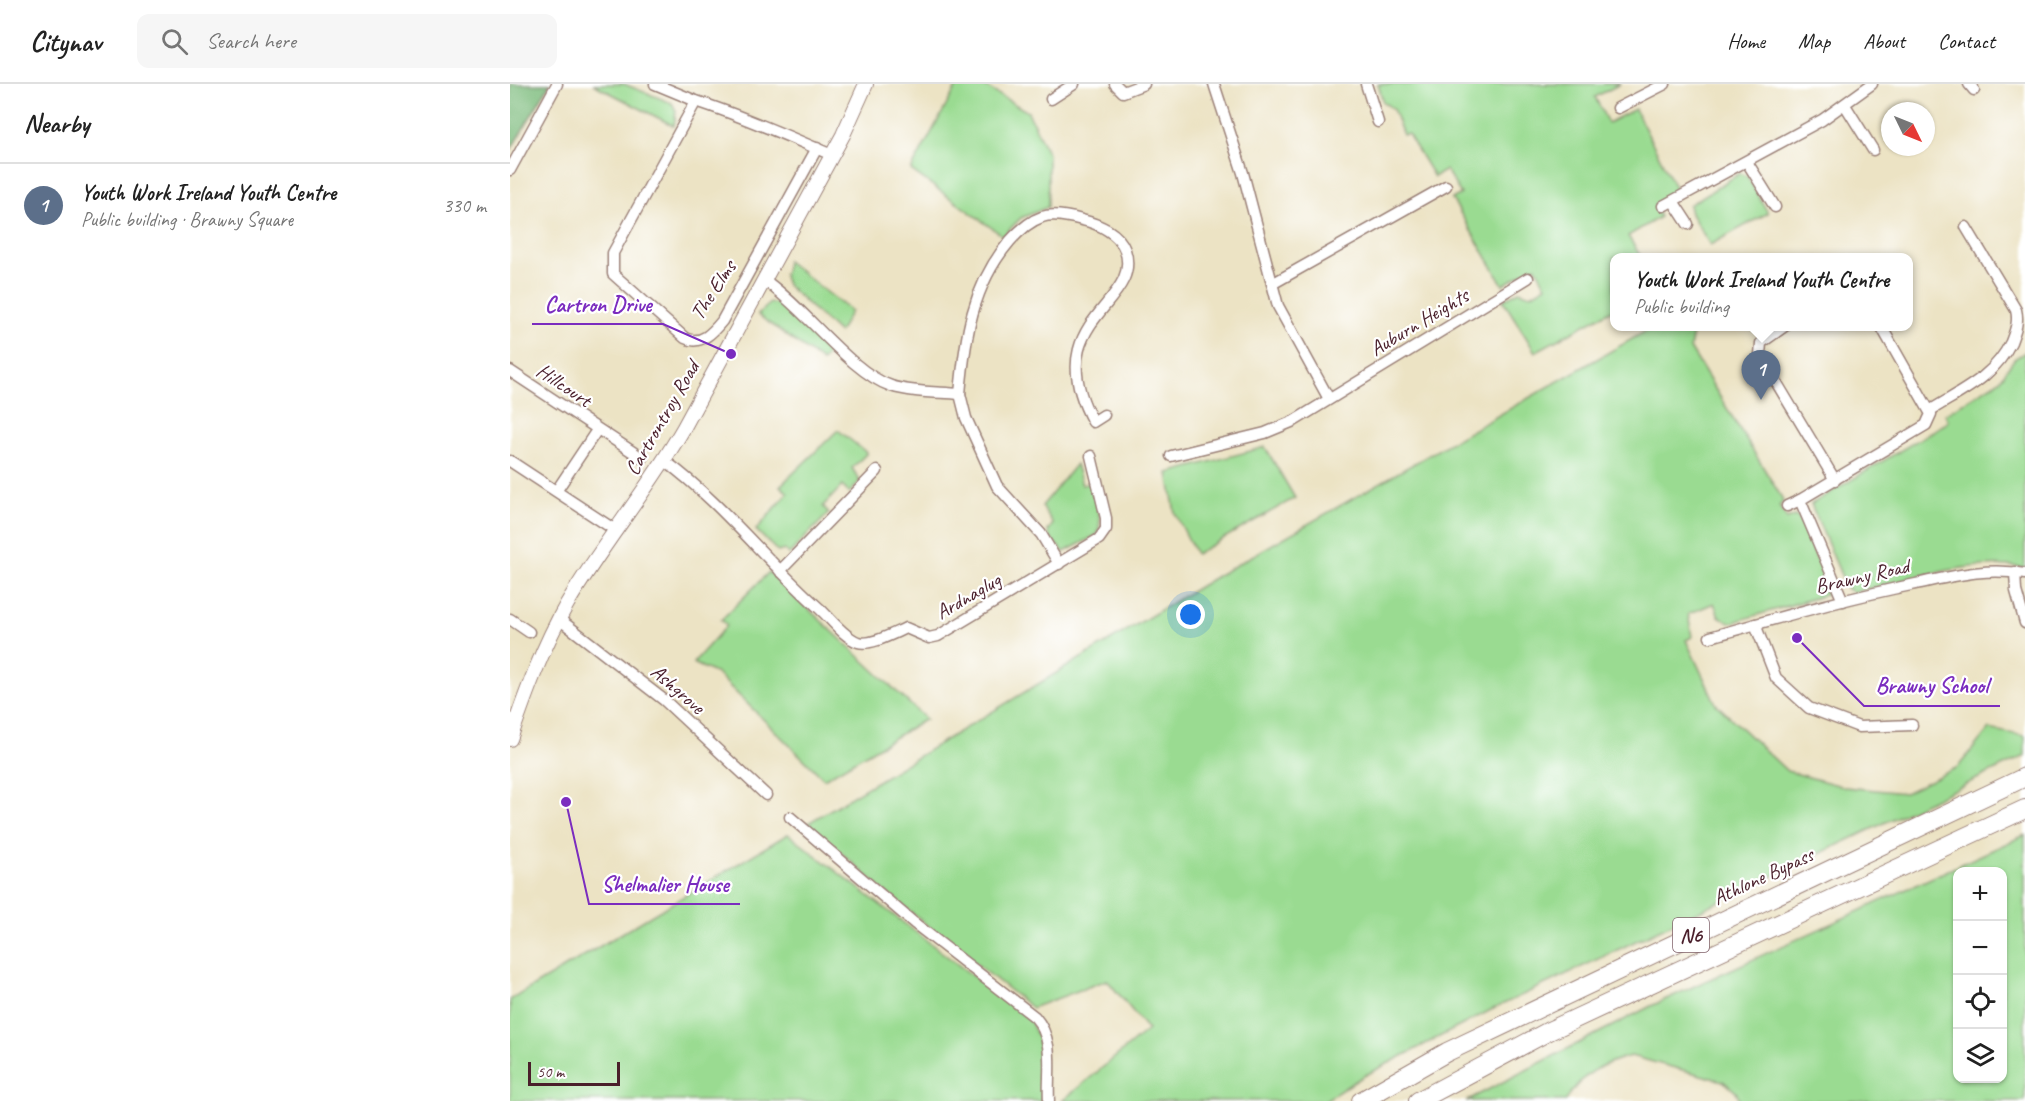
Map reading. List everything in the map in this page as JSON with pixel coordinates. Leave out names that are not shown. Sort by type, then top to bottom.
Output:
[{"type":"highway","name":"Athlone Bypass","points":[[1361,1101],[1468,1041],[2025,777]]},
{"type":"highway","name":"N6","points":[[1418,1101],[1549,1031],[2025,808]]},
{"type":"highway","name":"N6","points":[[1437,1101],[1549,1031]]},
{"type":"street","points":[[510,170],[557,84]]},
{"type":"street","points":[[655,84],[760,123],[832,155]]},
{"type":"street","name":"Cartrontroy Road","points":[[510,739],[534,675],[559,619],[615,530],[664,461],[832,155],[866,84]]},
{"type":"street","points":[[1051,99],[1074,84]]},
{"type":"street","points":[[1115,84],[1124,92],[1129,92],[1144,84]]},
{"type":"street","points":[[1214,84],[1243,173],[1281,313],[1329,399]]},
{"type":"street","points":[[1366,84],[1378,122]]},
{"type":"street","points":[[1618,108],[1665,84]]},
{"type":"street","points":[[1688,224],[1668,204],[1747,162],[1845,105],[1872,84]]},
{"type":"street","name":"The Elms","points":[[696,101],[613,253],[611,267],[618,280],[689,340],[708,336],[722,321],[817,148]]},
{"type":"street","points":[[1845,105],[1873,150]]},
{"type":"street","points":[[1747,162],[1775,207]]},
{"type":"street","points":[[1272,284],[1446,186]]},
{"type":"street","points":[[1059,564],[1030,521],[997,486],[966,418],[960,394],[973,309],[991,265],[1015,235],[1044,216],[1076,218],[1105,228],[1121,242],[1127,255],[1124,279],[1085,331],[1075,358],[1076,379],[1083,405],[1093,422],[1104,415]]},
{"type":"street","points":[[1931,410],[1993,370],[2006,352],[2018,321],[2016,310],[1966,227]]},
{"type":"street","name":"Auburn Heights","points":[[1170,456],[1278,428],[1528,278]]},
{"type":"street","points":[[764,280],[793,302],[873,377],[903,389],[960,394]]},
{"type":"street","points":[[1779,331],[1761,343],[1759,352],[1835,480]]},
{"type":"street","points":[[1787,506],[1926,425],[1932,414],[1931,410],[1883,331]]},
{"type":"street","name":"Hillcourt","points":[[510,371],[642,459]]},
{"type":"street","name":"Hillcourt","points":[[557,490],[597,430]]},
{"type":"street","name":"Ardnaglug","points":[[664,461],[689,481],[848,635],[859,642],[867,643],[906,628],[932,638],[1096,542],[1106,529],[1106,518],[1091,456]]},
{"type":"street","points":[[510,461],[615,530]]},
{"type":"street","points":[[780,571],[878,471]]},
{"type":"street","points":[[1800,500],[1843,601]]},
{"type":"street","name":"Brawny Road","points":[[1710,638],[1843,601],[1980,572],[1999,570],[2020,573]]},
{"type":"street","points":[[2020,573],[2016,591],[2025,623]]},
{"type":"street","points":[[510,619],[529,632]]},
{"type":"street","name":"Ashgrove","points":[[559,619],[664,700],[766,795]]},
{"type":"street","points":[[1755,624],[1776,678],[1809,708],[1859,727],[1912,725]]},
{"type":"street","points":[[790,817],[914,923],[1035,1017],[1044,1030],[1048,1043],[1049,1101]]},
{"type":"green space","points":[[510,84],[550,84],[510,151]]},
{"type":"green space","points":[[593,84],[624,84],[672,103],[676,111],[674,126]]},
{"type":"green space","points":[[958,84],[981,84],[1028,112],[1048,154],[1048,207],[1021,218],[1003,236],[911,170]]},
{"type":"green space","points":[[1378,84],[1620,84],[1595,97],[1608,123],[1635,109],[1678,193],[1654,205],[1660,217],[1628,236],[1639,253],[1610,253],[1610,311],[1535,352],[1503,300],[1519,291],[1531,295],[1546,286],[1535,266],[1503,285],[1452,199],[1461,194],[1446,170],[1434,177],[1408,134],[1403,135],[1393,109],[1383,102]]},
{"type":"green space","points":[[1740,173],[1747,176],[1768,213],[1710,245],[1691,214],[1689,205]]},
{"type":"green space","points":[[787,261],[851,311],[839,333],[787,285],[784,276]]},
{"type":"green space","points":[[770,303],[781,304],[830,350],[822,361],[758,315]]},
{"type":"green space","points":[[1646,331],[1693,331],[1690,348],[1782,498],[1783,502],[1779,506],[1787,519],[1795,516],[1799,518],[1830,590],[1825,595],[1730,623],[1719,616],[1714,603],[1688,614],[1692,637],[1686,640],[1716,704],[1787,771],[1845,787],[1905,793],[1958,767],[1989,729],[2025,736],[2025,756],[1491,1010],[1362,1077],[1324,1101],[1062,1101],[1148,1030],[1107,980],[1032,1008],[883,890],[808,823],[1217,576]]},
{"type":"green space","points":[[2025,352],[2025,568],[1982,566],[1960,568],[1853,592],[1847,589],[1811,504],[1945,424],[1948,421],[1945,414],[2000,380],[2014,359]]},
{"type":"green space","points":[[838,430],[867,453],[852,468],[860,481],[849,493],[842,486],[823,506],[829,513],[789,554],[784,550],[778,552],[756,530],[788,493],[780,486]]},
{"type":"green space","points":[[1265,447],[1295,498],[1196,554],[1175,513],[1168,473]]},
{"type":"green space","points":[[1076,464],[1082,485],[1093,482],[1100,519],[1099,530],[1097,535],[1064,552],[1050,538],[1048,531],[1053,524],[1042,506]]},
{"type":"green space","points":[[769,572],[926,719],[824,779],[717,674],[693,663],[727,625],[721,620]]},
{"type":"green space","points":[[788,834],[1030,1020],[1039,1040],[1042,1101],[510,1101],[510,1000]]},
{"type":"green space","points":[[2025,835],[2025,1101],[1740,1101],[1736,1092],[1723,1081],[1631,1056],[1593,1071],[1578,1084],[1566,1101],[1466,1101],[1651,1006],[1953,868],[1953,1083],[2007,1083],[2007,867],[1955,867]]},
{"type":"place","name":"Cartron Drive","points":[[731,354]]},
{"type":"place","name":"Youth Work Ireland Youth Centre","points":[[1761,400]]},
{"type":"place","name":"Brawny School","points":[[1797,638]]},
{"type":"place","name":"Shelmalier House","points":[[566,802]]}]
